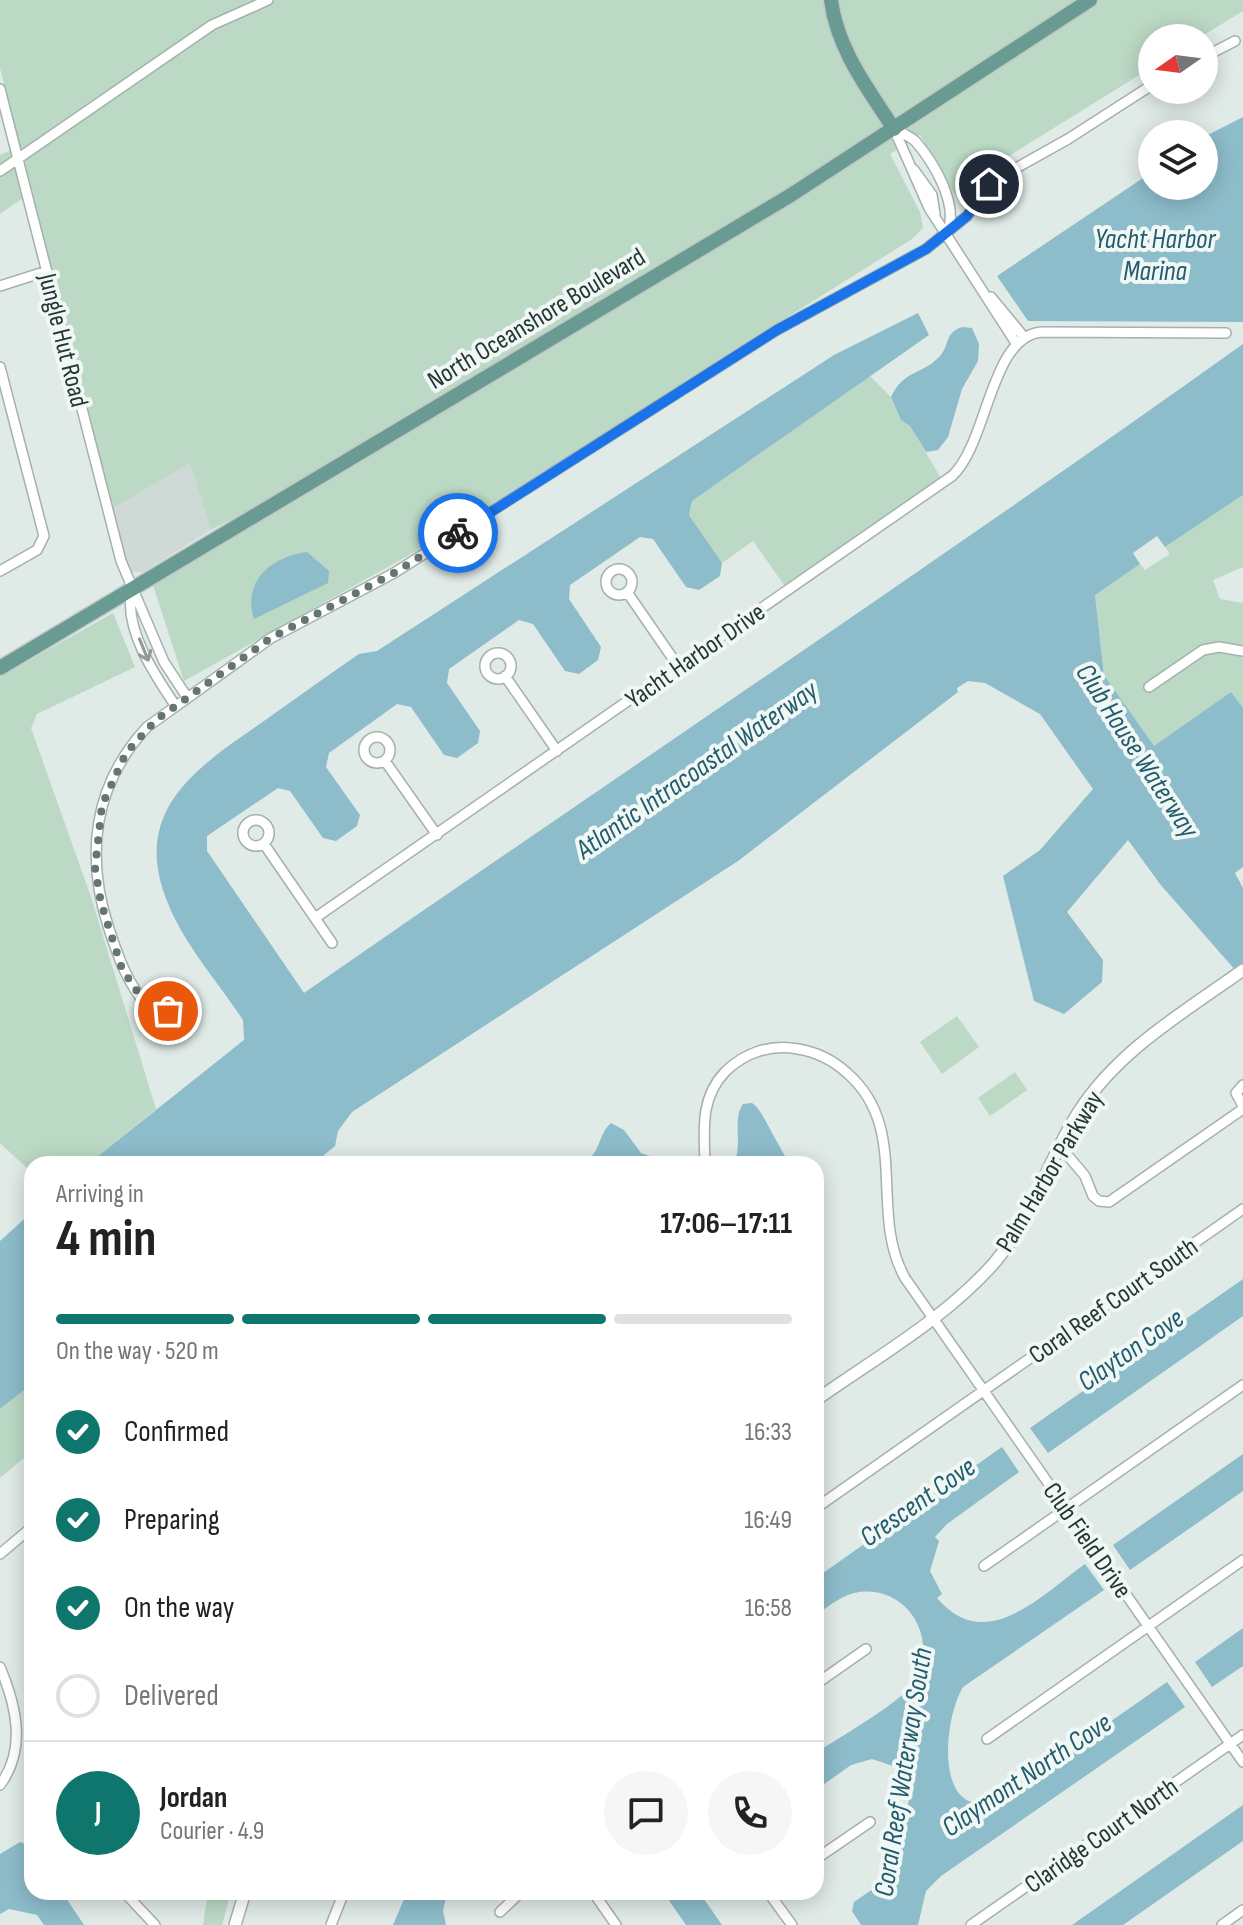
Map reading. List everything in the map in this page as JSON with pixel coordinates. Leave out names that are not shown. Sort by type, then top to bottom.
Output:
[{"type":"main road","points":[[831,0],[841,40],[853,66],[894,129]]},
{"type":"main road","name":"North Oceanshore Boulevard","points":[[0,668],[791,195],[1090,0]]},
{"type":"street","points":[[0,171],[212,25],[268,0]]},
{"type":"street","points":[[1218,50],[1235,41]]},
{"type":"street","name":"Jungle Hut Road","points":[[0,89],[121,561],[132,589]]},
{"type":"street","points":[[147,1006],[126,978],[109,930],[97,888],[95,843],[106,793],[120,763],[147,727],[271,638],[394,573],[777,330],[946,234],[970,213],[993,181],[1068,139],[1138,94]]},
{"type":"street","points":[[894,129],[915,139],[944,189],[952,213],[946,234]]},
{"type":"street","points":[[894,129],[932,195],[935,214]]},
{"type":"street","points":[[917,172],[932,167]]},
{"type":"street","points":[[917,172],[914,181],[946,234],[987,294],[1005,309],[1020,340],[1038,332],[1226,333]]},
{"type":"street","points":[[932,195],[944,189]]},
{"type":"street","points":[[0,286],[47,271]]},
{"type":"street","name":"Yacht Harbor Drive","points":[[315,918],[955,473],[972,448],[1008,353],[1020,340]]},
{"type":"street","points":[[0,367],[44,541],[37,550],[0,571]]},
{"type":"street","points":[[132,589],[167,669],[187,697]]},
{"type":"street","points":[[132,589],[129,608],[138,635],[154,674],[175,705]]},
{"type":"street","points":[[627,592],[678,666]]},
{"type":"street","points":[[1149,687],[1199,652],[1213,647],[1243,651]]},
{"type":"street","points":[[505,676],[557,751]]},
{"type":"street","points":[[385,761],[437,835]]},
{"type":"street","points":[[264,844],[332,943]]},
{"type":"street","name":"Palm Harbor Parkway","points":[[824,1394],[965,1292],[1006,1248],[1026,1218],[1059,1145],[1088,1098],[1129,1054],[1243,970]]},
{"type":"street","name":"Club Field Drive","points":[[705,1156],[703,1121],[707,1101],[722,1075],[739,1060],[760,1050],[790,1047],[810,1052],[837,1065],[861,1087],[880,1119],[886,1148],[891,1248],[905,1278],[1243,1762]]},
{"type":"street","points":[[1059,1145],[1085,1176],[1095,1198],[1109,1202],[1243,1107],[1236,1093],[1243,1085]]},
{"type":"street","name":"Coral Reef Court South","points":[[824,1502],[1243,1209]]},
{"type":"street","points":[[984,1566],[1243,1385]]},
{"type":"street","points":[[0,1554],[24,1534]]},
{"type":"street","points":[[987,1739],[1243,1560]]},
{"type":"street","points":[[824,1678],[866,1649]]},
{"type":"street","points":[[0,1667],[11,1698],[17,1737],[14,1759],[0,1785]]},
{"type":"street","name":"Claridge Court North","points":[[971,1925],[1243,1735]]},
{"type":"street","points":[[824,1854],[870,1822]]},
{"type":"street","points":[[132,1900],[155,1925]]},
{"type":"street","points":[[235,1925],[243,1900]]},
{"type":"street","points":[[331,1925],[341,1900]]},
{"type":"street","points":[[500,1912],[513,1900]]},
{"type":"street","points":[[599,1900],[616,1925]]},
{"type":"street","points":[[775,1900],[792,1925]]},
{"type":"street","points":[[1222,1925],[1243,1910]]},
{"type":"shaded area","points":[[190,463],[211,530],[143,572],[133,572],[122,558],[110,510]]},
{"type":"green space","points":[[0,0],[826,0],[888,128],[788,192],[264,503],[211,530],[190,463],[110,510],[30,193],[0,214],[0,155],[20,146],[0,68]]},
{"type":"green space","points":[[836,0],[1081,0],[895,123],[845,38]]},
{"type":"green space","points":[[1099,0],[1243,0],[1243,11],[1218,26],[1138,24],[1138,76],[972,179],[955,195],[920,135],[890,154],[920,212],[923,228],[912,239],[411,554],[184,681],[153,585]]},
{"type":"green space","points":[[870,376],[891,397],[901,420],[910,426],[945,485],[789,592],[753,541],[722,563],[689,515],[692,501]]},
{"type":"green space","points":[[1243,495],[1243,567],[1213,580],[1220,599],[1243,603],[1243,708],[1231,692],[1154,747],[1104,675],[1095,594],[1140,564],[1145,570],[1170,554],[1165,547]]},
{"type":"green space","points":[[113,613],[135,667],[37,714],[31,728],[91,897],[156,1109],[98,1156],[24,1156],[24,1166],[0,1143],[0,677]]},
{"type":"green space","points":[[957,1016],[979,1047],[942,1074],[920,1042]]},
{"type":"green space","points":[[1015,1072],[1027,1090],[990,1116],[978,1098]]},
{"type":"green space","points":[[24,1390],[24,1458],[0,1478],[0,1409]]},
{"type":"green space","points":[[207,1900],[229,1900],[222,1925],[203,1925]]},
{"type":"water","name":"Yacht Harbor Marina","points":[[1243,117],[1243,322],[1028,321],[997,276],[1138,181],[1138,200],[1218,200],[1218,130]]},
{"type":"water","points":[[918,313],[929,335],[692,501],[689,515],[722,563],[720,576],[699,590],[686,587],[653,539],[640,537],[570,585],[569,599],[601,647],[598,660],[579,674],[565,671],[533,624],[519,620],[449,669],[447,683],[480,731],[478,743],[457,758],[444,755],[411,707],[397,704],[329,753],[326,767],[360,815],[357,826],[336,841],[323,838],[290,791],[278,788],[207,836],[207,851],[304,993],[1243,344],[1243,495],[1165,547],[1157,536],[1133,553],[1140,564],[1095,595],[1104,675],[1154,746],[1231,692],[1243,708],[1243,867],[1235,873],[1243,888],[1243,966],[1236,971],[1160,884],[1128,840],[1067,912],[1103,960],[1102,982],[1064,1014],[1034,1001],[1003,876],[1040,850],[1093,789],[1040,714],[985,683],[968,681],[957,688],[958,692],[738,861],[352,1112],[338,1131],[335,1146],[323,1156],[98,1156],[244,1040],[243,1020],[182,932],[167,901],[158,869],[157,840],[164,815],[177,793],[195,773],[359,654],[377,651],[834,355]]},
{"type":"water","points":[[962,327],[972,328],[979,344],[978,361],[962,389],[948,437],[938,450],[926,452],[910,426],[901,420],[891,397],[902,381],[934,362],[952,333]]},
{"type":"water","points":[[307,552],[329,571],[328,583],[254,619],[252,593],[262,573],[282,559]]},
{"type":"water","points":[[752,1103],[761,1113],[786,1156],[737,1156],[738,1124],[743,1104]]},
{"type":"water","points":[[611,1123],[624,1130],[641,1153],[650,1156],[592,1156]]},
{"type":"water","points":[[24,1219],[24,1390],[0,1409],[0,1241]]},
{"type":"water","points":[[1243,1279],[1243,1316],[1048,1453],[1030,1428]]},
{"type":"water","name":"Coral Reef Waterway South","points":[[1002,1447],[1019,1472],[947,1524],[935,1537],[939,1541],[930,1571],[942,1594],[937,1598],[956,1614],[975,1622],[994,1621],[1032,1604],[1085,1564],[1104,1590],[963,1687],[956,1702],[948,1744],[954,1784],[963,1798],[978,1803],[1000,1799],[1167,1682],[1185,1707],[941,1876],[926,1891],[918,1925],[861,1925],[852,1911],[854,1902],[886,1880],[896,1869],[909,1799],[906,1783],[893,1766],[872,1759],[851,1765],[824,1784],[824,1748],[905,1693],[920,1669],[922,1636],[906,1608],[893,1598],[877,1593],[847,1595],[824,1609],[824,1572]]},
{"type":"water","points":[[1243,1454],[1243,1491],[1130,1570],[1113,1545]]},
{"type":"water","points":[[1243,1628],[1243,1666],[1212,1687],[1195,1662]]},
{"type":"water","points":[[1243,1805],[1243,1841],[1123,1925],[1072,1925]]},
{"type":"water","points":[[20,1842],[24,1843],[24,1900],[67,1900],[84,1925],[44,1925],[37,1915],[9,1909],[0,1914],[0,1854]]},
{"type":"water","points":[[404,1900],[445,1900],[443,1911],[446,1925],[393,1925]]},
{"type":"water","points":[[669,1900],[705,1900],[722,1925],[686,1925]]},
{"type":"way so far","points":[[168,1011],[158,1003],[147,1006],[126,978],[97,888],[94,856],[96,832],[110,782],[126,753],[147,727],[271,638],[394,573],[458,533]]},
{"type":"route","points":[[458,533],[777,330],[926,249],[967,216],[989,184]]},
{"type":"water label","name":"Club House Waterway","points":[[1138,750]]},
{"type":"water label","name":"Atlantic Intracoastal Waterway","points":[[696,769]]},
{"type":"water label","name":"Clayton Cove","points":[[1130,1349]]},
{"type":"water label","name":"Crescent Cove","points":[[917,1501]]},
{"type":"water label","name":"Claymont North Cove","points":[[1026,1774]]}]
